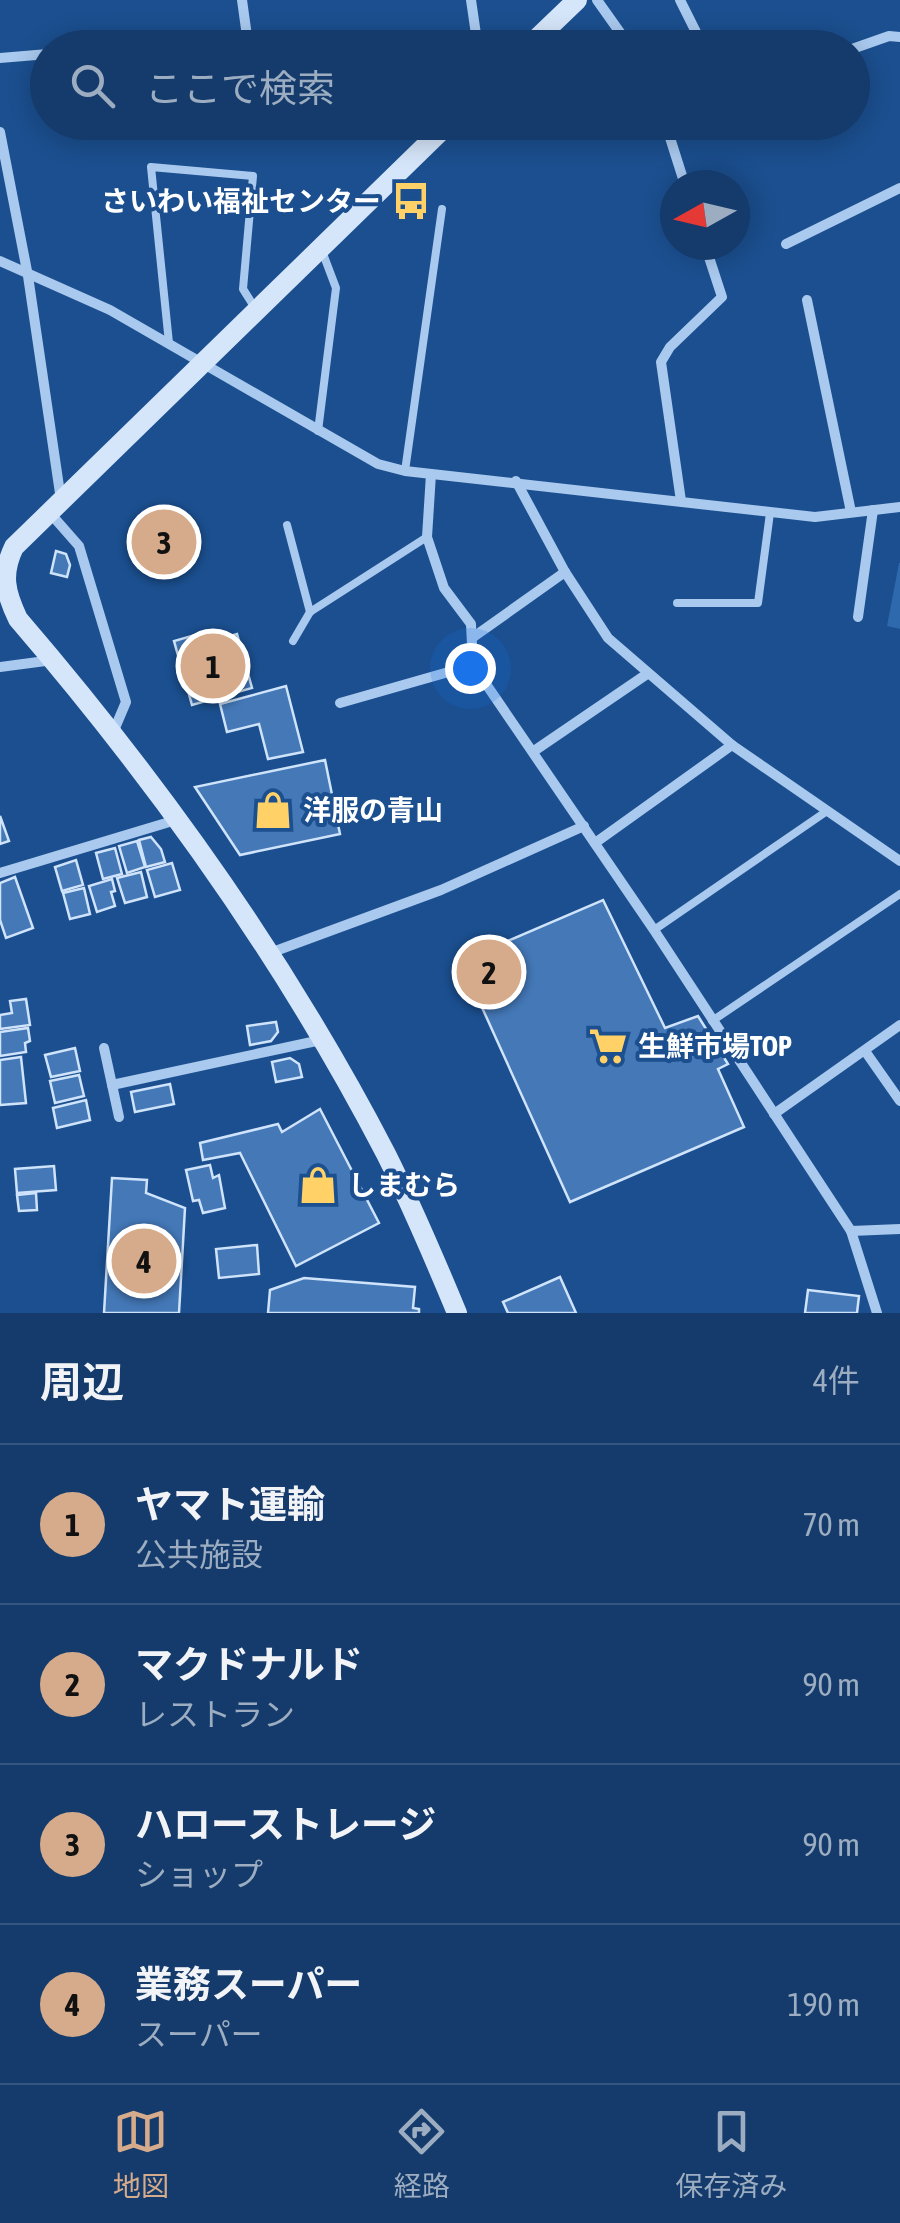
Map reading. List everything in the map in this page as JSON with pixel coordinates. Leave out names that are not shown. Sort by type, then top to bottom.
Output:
[{"type":"street","points":[[242,0],[246,30]]},
{"type":"street","points":[[471,0],[475,30]]},
{"type":"street","points":[[546,30],[577,0]]},
{"type":"street","points":[[597,0],[618,30]]},
{"type":"street","points":[[680,0],[695,30]]},
{"type":"street","points":[[870,43],[889,36],[900,37]]},
{"type":"street","points":[[0,58],[30,56]]},
{"type":"street","points":[[0,132],[28,276],[55,507],[79,546],[126,702],[112,736]]},
{"type":"street","points":[[432,140],[14,547],[6,564],[4,582],[18,618],[176,820],[269,954],[386,1155],[458,1313]]},
{"type":"street","points":[[670,140],[680,170]]},
{"type":"street","points":[[786,244],[900,188]]},
{"type":"street","points":[[681,501],[661,362],[670,347],[722,297],[709,260]]},
{"type":"street","points":[[0,261],[110,310],[378,464],[405,471],[815,517],[900,507]]},
{"type":"street","points":[[807,300],[851,512]]},
{"type":"street","points":[[431,474],[428,537],[444,588],[471,624],[473,665],[654,930],[851,1230],[877,1313]]},
{"type":"street","points":[[516,482],[565,572],[608,638],[732,746],[900,861]]},
{"type":"street","points":[[858,617],[872,510]]},
{"type":"street","points":[[472,638],[565,572]]},
{"type":"street","points":[[0,667],[54,660]]},
{"type":"street","points":[[340,703],[473,665]]},
{"type":"street","points":[[534,752],[647,674]]},
{"type":"street","points":[[595,842],[732,746]]},
{"type":"street","points":[[0,873],[176,820]]},
{"type":"street","points":[[269,954],[441,890],[584,826]]},
{"type":"street","points":[[774,1114],[900,1025]]},
{"type":"street","points":[[112,1085],[321,1040]]},
{"type":"street","points":[[104,1048],[119,1118]]},
{"type":"street","points":[[865,1051],[900,1101]]},
{"type":"street","points":[[851,1230],[900,1229]]},
{"type":"lane","points":[[169,343],[151,167],[253,176],[243,290],[258,313]]},
{"type":"lane","points":[[405,471],[442,209]]},
{"type":"lane","points":[[318,431],[336,288],[322,251]]},
{"type":"lane","points":[[677,602],[758,603],[770,513]]},
{"type":"lane","points":[[286,525],[310,612]]},
{"type":"lane","points":[[293,640],[310,612],[428,537]]},
{"type":"lane","points":[[654,930],[827,811]]},
{"type":"lane","points":[[712,1021],[900,894]]},
{"type":"shaded area","points":[[900,563],[900,629],[887,626]]},
{"type":"building","points":[[56,551],[66,554],[70,565],[67,577],[51,573]]},
{"type":"building","points":[[202,633],[205,643],[237,634],[252,688],[192,705],[174,641]]},
{"type":"building","points":[[286,686],[303,752],[268,759],[259,724],[227,732],[220,704]]},
{"type":"building","name":"洋服の青山","points":[[325,760],[340,834],[240,855],[195,787]]},
{"type":"building","points":[[0,816],[9,841],[0,844]]},
{"type":"building","points":[[151,837],[165,862],[146,867],[139,840]]},
{"type":"building","points":[[137,841],[145,867],[127,873],[119,846]]},
{"type":"building","points":[[115,848],[122,874],[103,879],[96,853]]},
{"type":"building","points":[[76,860],[83,885],[62,891],[55,867]]},
{"type":"building","points":[[172,863],[180,890],[155,897],[147,870]]},
{"type":"building","points":[[141,872],[147,897],[125,903],[117,878]]},
{"type":"building","points":[[15,877],[33,928],[6,938],[0,920],[0,883]]},
{"type":"building","points":[[112,879],[115,906],[97,912],[89,886]]},
{"type":"building","points":[[84,888],[90,914],[70,919],[63,893]]},
{"type":"building","name":"生鮮市場TOP","points":[[603,900],[665,1028],[698,1016],[728,1064],[718,1069],[744,1127],[570,1202],[461,961]]},
{"type":"building","points":[[26,999],[30,1025],[0,1029],[0,1015],[12,1013],[10,1001]]},
{"type":"building","points":[[276,1022],[278,1032],[271,1041],[250,1045],[247,1026]]},
{"type":"building","points":[[28,1028],[30,1041],[25,1043],[26,1052],[0,1056],[0,1032]]},
{"type":"building","points":[[75,1048],[80,1071],[51,1077],[45,1055]]},
{"type":"building","points":[[21,1057],[26,1103],[0,1105],[0,1060]]},
{"type":"building","points":[[290,1058],[299,1064],[302,1077],[276,1082],[272,1062]]},
{"type":"building","points":[[79,1075],[84,1096],[55,1103],[50,1081]]},
{"type":"building","points":[[170,1084],[174,1104],[135,1112],[131,1092]]},
{"type":"building","points":[[86,1100],[90,1120],[57,1128],[53,1108]]},
{"type":"building","points":[[320,1109],[379,1223],[296,1266],[240,1153],[203,1160],[200,1143],[278,1124],[282,1132]]},
{"type":"building","points":[[210,1165],[213,1178],[219,1175],[225,1208],[203,1213],[199,1200],[193,1201],[186,1170]]},
{"type":"building","points":[[54,1166],[56,1190],[17,1193],[15,1169]]},
{"type":"building","points":[[112,1178],[147,1180],[146,1193],[185,1208],[179,1313],[104,1313]]},
{"type":"building","points":[[36,1193],[37,1210],[19,1211],[17,1195]]},
{"type":"building","points":[[257,1245],[259,1274],[219,1278],[216,1249]]},
{"type":"building","points":[[560,1277],[576,1313],[508,1313],[503,1302]]},
{"type":"building","points":[[304,1278],[415,1287],[413,1308],[419,1309],[419,1313],[268,1313],[270,1290]]},
{"type":"building","points":[[808,1290],[859,1296],[857,1313],[805,1313]]},
{"type":"place","name":"さいわい福祉センター","points":[[411,201]]},
{"type":"place","name":"ハローストレージ","points":[[164,542]]},
{"type":"place","name":"ヤマト運輸","points":[[213,666]]},
{"type":"place","name":"洋服の青山","points":[[273,810]]},
{"type":"place","name":"マクドナルド","points":[[489,972]]},
{"type":"place","name":"生鮮市場TOP","points":[[608,1046]]},
{"type":"place","name":"しまむら","points":[[318,1185]]},
{"type":"place","name":"業務スーパー","points":[[144,1261]]}]
